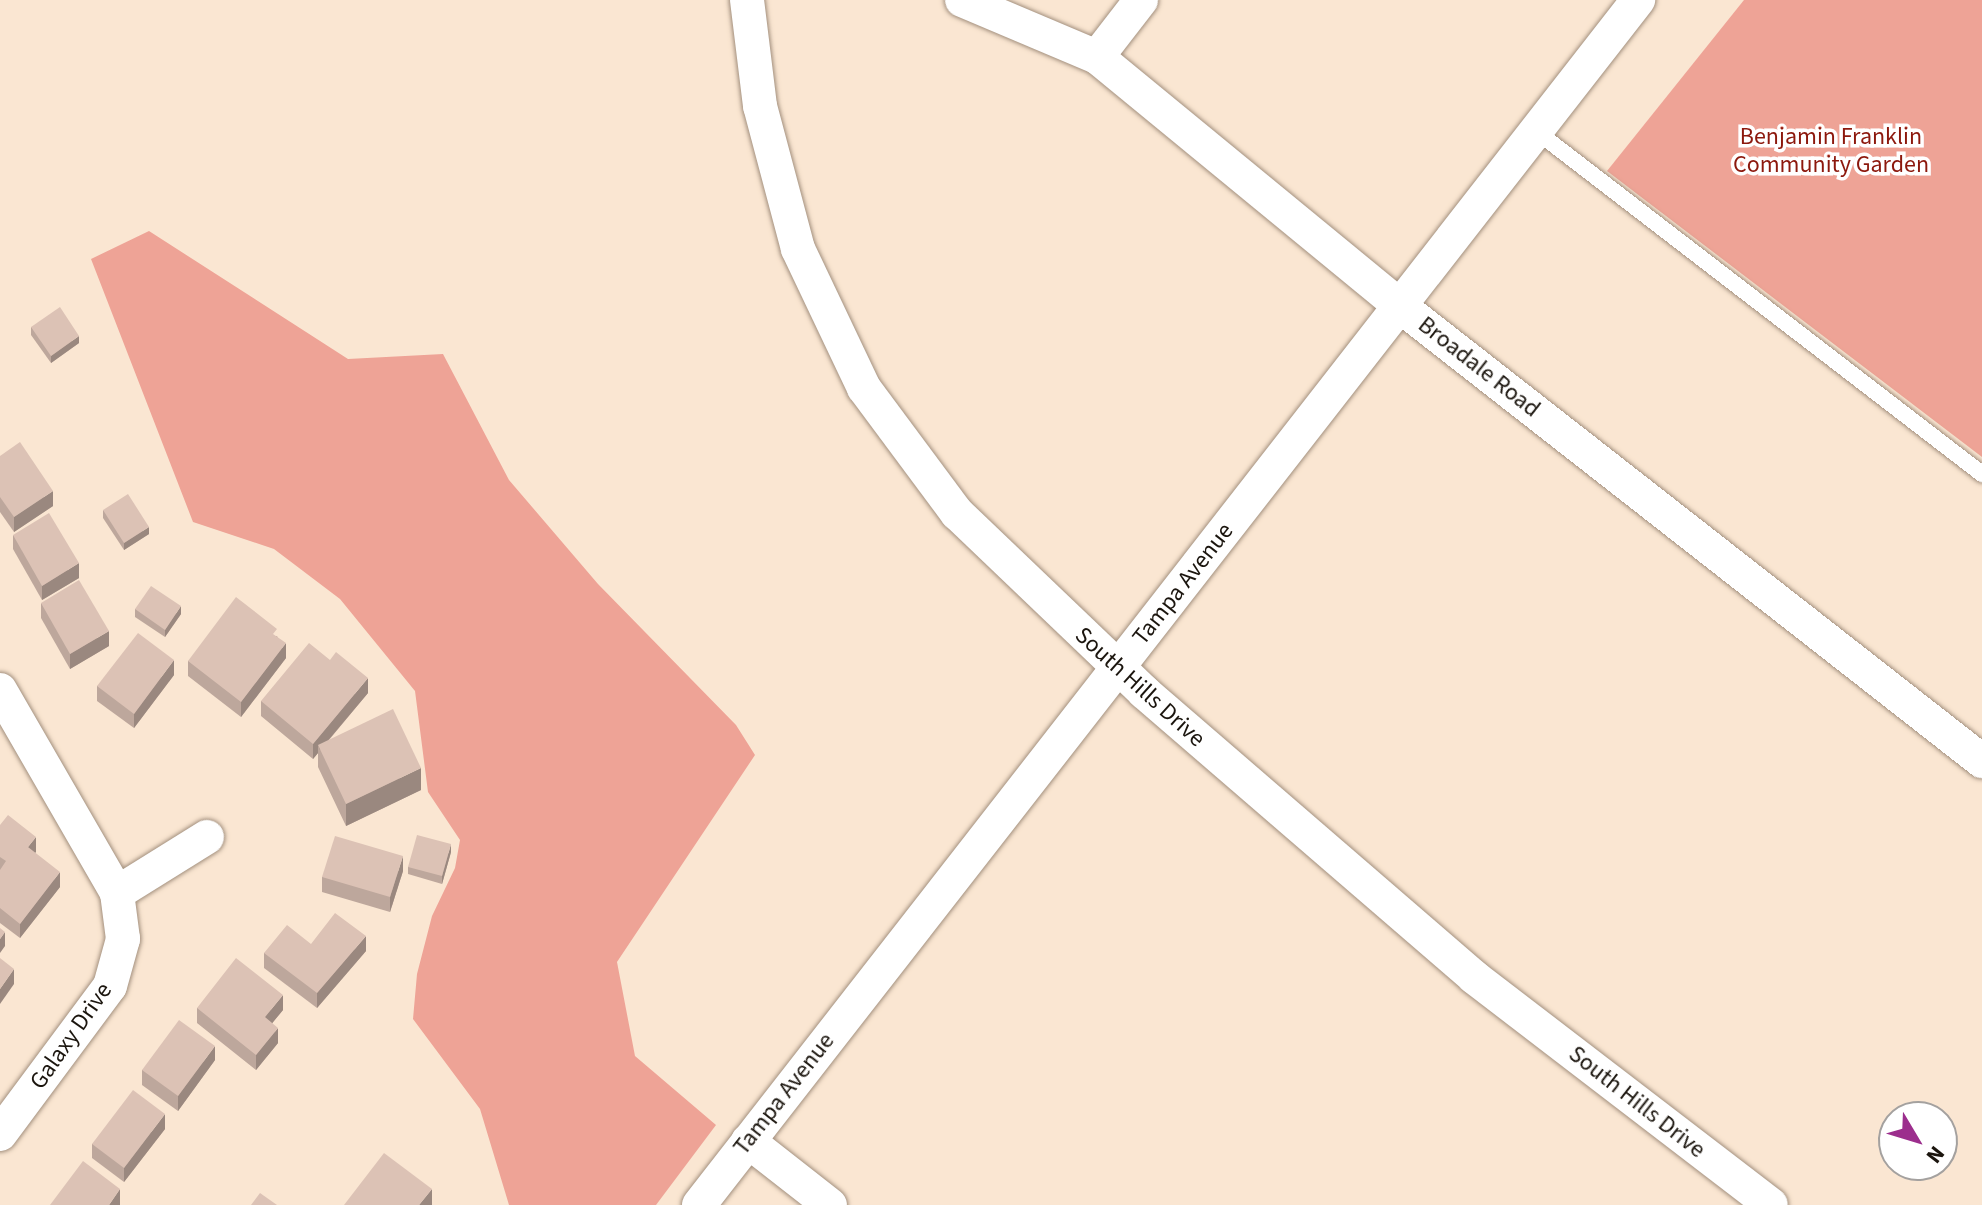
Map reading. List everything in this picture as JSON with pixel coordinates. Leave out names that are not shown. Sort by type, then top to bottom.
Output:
[{"type":"street","name":"South Hills Drive","points":[[747,0],[760,106],[798,249],[864,388],[957,513],[1118,668],[1474,977],[1771,1205]]},
{"type":"street","name":"Broadale Road","points":[[962,0],[1097,57],[1400,306],[1982,761]]},
{"type":"street","points":[[1097,57],[1141,0]]},
{"type":"street","name":"Tampa Avenue","points":[[699,1205],[1638,0]]},
{"type":"street","points":[[0,690],[117,893],[207,837]]},
{"type":"street","name":"Galaxy Drive","points":[[0,1134],[110,986],[123,939],[117,893]]},
{"type":"street","points":[[748,1141],[830,1205]]},
{"type":"lane","points":[[1536,131],[1982,474]]},
{"type":"green space","name":"Benjamin Franklin Community Garden","points":[[1744,0],[1982,0],[1982,457],[1607,171]]},
{"type":"green space","points":[[149,231],[348,359],[443,354],[509,480],[598,584],[736,725],[755,755],[617,962],[635,1056],[716,1125],[656,1205],[509,1205],[480,1109],[413,1019],[417,974],[432,916],[455,868],[460,840],[428,792],[415,691],[340,599],[274,549],[193,522],[91,259]]},
{"type":"building","points":[[60,307],[79,336],[51,356],[31,327]]},
{"type":"building","points":[[20,442],[53,491],[14,517],[0,497],[0,456]]},
{"type":"building","points":[[128,494],[149,527],[124,543],[103,510]]},
{"type":"building","points":[[49,513],[79,563],[42,586],[13,535]]},
{"type":"building","points":[[79,580],[109,631],[70,654],[41,603]]},
{"type":"building","points":[[151,586],[181,606],[165,630],[135,609]]},
{"type":"building","points":[[236,597],[277,629],[273,634],[286,643],[241,702],[188,661]]},
{"type":"building","points":[[138,633],[174,660],[134,714],[97,686]]},
{"type":"building","points":[[309,643],[330,660],[336,652],[368,678],[313,744],[261,701]]},
{"type":"building","points":[[393,709],[421,768],[346,804],[318,745]]},
{"type":"building","points":[[8,815],[36,837],[28,847],[60,872],[20,924],[0,908],[0,870],[6,861],[0,857],[0,825]]},
{"type":"building","points":[[417,835],[451,844],[442,876],[408,867]]},
{"type":"building","points":[[335,836],[403,856],[390,897],[322,877]]},
{"type":"building","points":[[335,913],[366,936],[317,993],[264,953],[287,925],[311,944]]},
{"type":"building","points":[[0,958],[14,969],[0,989]]},
{"type":"building","points":[[236,958],[283,995],[265,1017],[278,1028],[256,1055],[197,1008]]},
{"type":"building","points":[[179,1020],[215,1046],[178,1096],[142,1070]]},
{"type":"building","points":[[133,1090],[165,1114],[124,1168],[92,1144]]},
{"type":"building","points":[[384,1153],[432,1189],[419,1205],[344,1205]]},
{"type":"building","points":[[83,1161],[120,1189],[109,1205],[50,1205]]},
{"type":"building","points":[[260,1193],[277,1205],[251,1205]]}]
